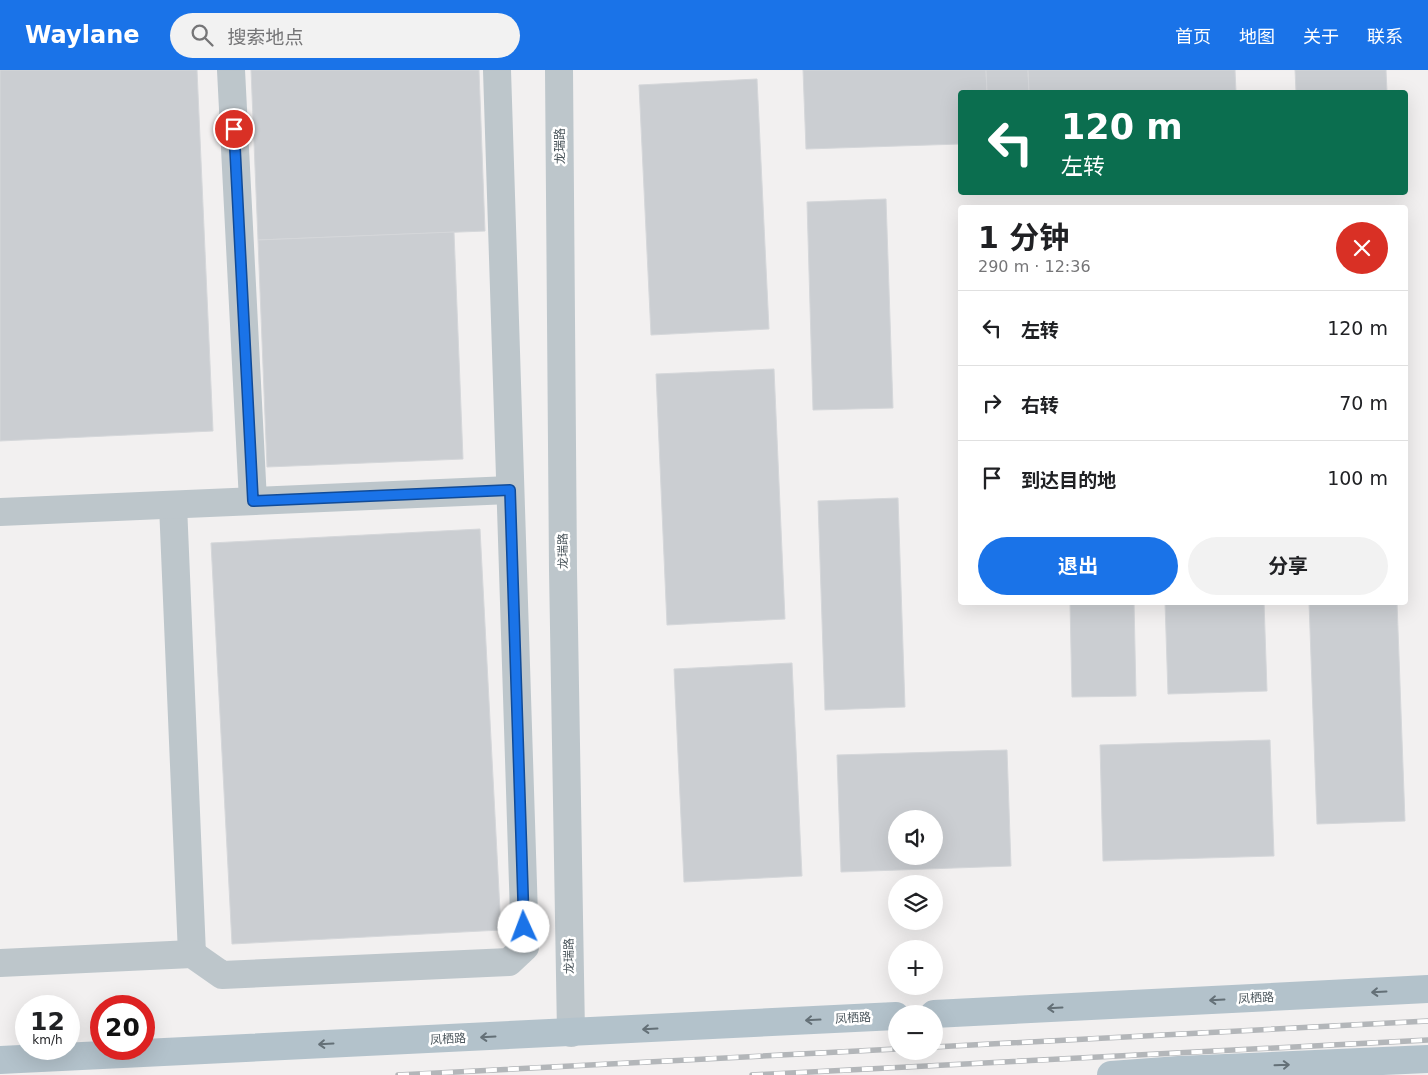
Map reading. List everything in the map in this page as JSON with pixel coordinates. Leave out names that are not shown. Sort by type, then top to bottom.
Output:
[{"type":"main road","name":"凤栖路","points":[[943,1014],[1428,989]]},
{"type":"main road","name":"凤栖路","points":[[0,1060],[888,1016]]},
{"type":"main road","points":[[1111,1075],[1189,1069],[1426,1064]]},
{"type":"street","points":[[231,70],[253,501]]},
{"type":"street","points":[[0,963],[192,954],[222,975],[509,962],[525,946],[497,70]]},
{"type":"street","name":"龙瑞路","points":[[559,70],[563,560],[571,1033]]},
{"type":"street","points":[[0,512],[510,490]]},
{"type":"street","points":[[173,505],[192,954]]},
{"type":"building","points":[[0,70],[197,70],[213,431],[0,441]]},
{"type":"building","points":[[251,70],[479,70],[485,231],[258,240]]},
{"type":"building","points":[[803,70],[986,70],[987,90],[958,90],[958,144],[806,149]]},
{"type":"building","points":[[986,70],[1028,70],[1029,90],[987,90]]},
{"type":"building","points":[[1028,70],[1235,70],[1236,90],[1029,90]]},
{"type":"building","points":[[1295,70],[1386,70],[1387,90],[1296,90]]},
{"type":"building","points":[[757,79],[769,329],[651,335],[639,85]]},
{"type":"building","points":[[886,199],[893,408],[813,410],[807,202]]},
{"type":"building","points":[[454,232],[463,459],[267,467],[258,240]]},
{"type":"building","points":[[774,369],[785,619],[667,625],[656,374]]},
{"type":"building","points":[[898,498],[905,707],[825,710],[818,501]]},
{"type":"building","points":[[480,529],[501,930],[232,944],[211,543]]},
{"type":"building","points":[[1070,605],[1134,605],[1136,696],[1072,697]]},
{"type":"building","points":[[1165,605],[1264,605],[1267,691],[1168,694]]},
{"type":"building","points":[[1309,605],[1397,605],[1405,821],[1317,824]]},
{"type":"building","points":[[792,663],[802,876],[684,882],[674,669]]},
{"type":"building","points":[[1270,740],[1274,856],[1103,861],[1100,745]]},
{"type":"building","points":[[1007,750],[1011,866],[841,872],[837,755]]},
{"type":"railway","points":[[943,1047],[1428,1021]]},
{"type":"railway","points":[[752,1075],[1428,1040]]},
{"type":"railway","points":[[398,1075],[888,1049]]},
{"type":"route","points":[[234,129],[253,501],[510,490],[524,927]]}]
